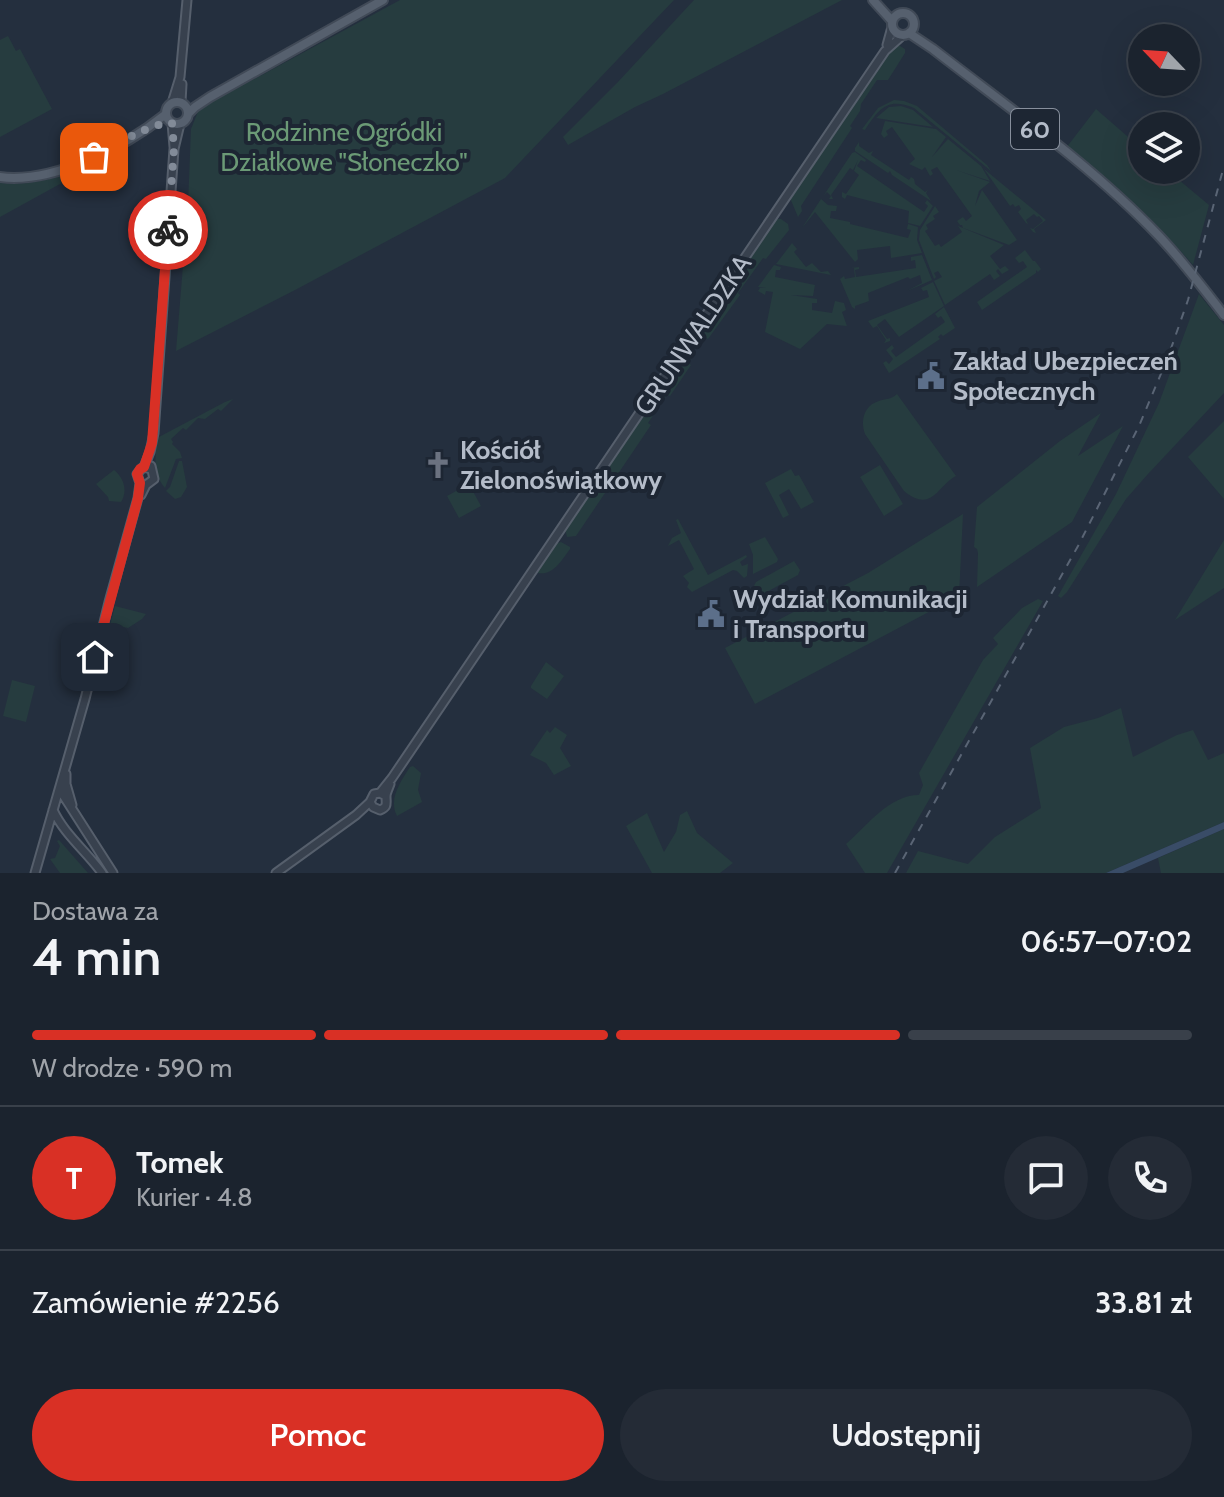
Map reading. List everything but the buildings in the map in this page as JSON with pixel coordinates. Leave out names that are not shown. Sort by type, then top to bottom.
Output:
[{"type":"main road","points":[[0,177],[26,178],[71,168],[140,132],[172,121],[186,120],[195,107],[210,97],[383,0]]},
{"type":"main road","name":"60","points":[[875,0],[899,13],[910,14],[919,34],[933,49],[1114,192],[1158,235],[1224,315]]},
{"type":"main road","name":"60","points":[[875,0],[889,16],[897,33],[906,34],[933,49]]},
{"type":"main road","points":[[892,24],[899,13]]},
{"type":"main road","points":[[906,34],[915,24]]},
{"type":"main road","points":[[172,121],[167,107],[210,97]]},
{"type":"main road","points":[[179,103],[188,114]]},
{"type":"street","points":[[179,103],[176,94],[187,0]]},
{"type":"street","name":"GRUNWALDZKA","points":[[885,51],[892,24]]},
{"type":"street","name":"GRUNWALDZKA","points":[[383,794],[885,51],[906,34]]},
{"type":"street","points":[[148,468],[156,407],[174,149],[172,121]]},
{"type":"street","points":[[35,873],[138,498],[143,484],[154,479],[154,472],[148,468],[140,469],[137,474],[143,484]]},
{"type":"street","points":[[67,765],[66,784],[73,810]]},
{"type":"street","points":[[60,786],[113,873]]},
{"type":"street","points":[[276,873],[372,805],[374,794],[383,794],[387,802],[385,807],[380,810],[372,805]]},
{"type":"street","points":[[53,810],[66,805],[73,810]]},
{"type":"street","points":[[53,810],[66,831],[102,873]]},
{"type":"street","points":[[45,836],[53,828],[60,827],[66,831]]},
{"type":"green space","name":"Rodzinne Ogródki Działkowe \"Słoneczko\"","points":[[400,0],[674,0],[505,178],[176,351],[191,129],[199,109]]},
{"type":"green space","points":[[694,0],[842,0],[568,145],[563,137]]},
{"type":"green space","points":[[8,36],[16,51],[20,49],[52,109],[0,137],[0,40]]},
{"type":"green space","points":[[895,43],[905,49],[905,53],[888,80],[877,80],[861,104],[850,126],[852,128],[801,206],[798,217],[790,198]]},
{"type":"green space","points":[[894,100],[917,106],[991,171],[914,108],[905,105],[885,107],[865,130],[862,129],[878,108]]},
{"type":"green space","points":[[901,106],[913,110],[933,127],[876,118],[889,107]]},
{"type":"green space","points":[[1096,109],[1128,137],[1128,184],[1184,184],[1209,205],[1193,265],[1164,233],[1066,148]]},
{"type":"green space","points":[[885,121],[936,129],[946,137],[932,157],[948,139],[981,166],[990,181],[956,170],[990,182],[979,191],[975,206],[982,190],[1017,240],[1009,245],[963,228],[957,221],[963,217],[966,221],[972,216],[937,167],[931,170],[933,174],[930,176],[925,167],[922,170],[909,164],[915,159],[892,127],[886,131],[888,135],[884,138],[881,134]]},
{"type":"green space","points":[[859,142],[859,146],[869,153],[873,151],[871,155],[909,180],[911,177],[914,179],[915,184],[925,192],[928,190],[926,193],[931,201],[890,171],[888,173],[855,151]]},
{"type":"green space","points":[[855,152],[866,160],[861,160],[857,166],[924,212],[928,206],[925,203],[927,200],[933,206],[920,226],[908,223],[909,211],[847,195],[845,199],[842,197],[842,192],[846,194],[859,175],[854,171],[858,160],[831,195],[833,199],[829,199],[831,196],[827,192],[824,195]]},
{"type":"green space","points":[[984,169],[1046,220],[1034,229],[1036,233],[1030,228],[1043,221],[1039,216],[1034,214],[1026,223],[1018,212],[1021,209],[1019,205],[1010,206]]},
{"type":"green space","points":[[79,171],[0,217],[0,183],[30,183]]},
{"type":"green space","points":[[821,199],[828,205],[837,206],[836,211],[831,211],[830,218],[850,224],[908,238],[911,230],[907,229],[908,224],[918,227],[917,240],[922,253],[891,258],[890,246],[857,250],[858,259],[855,262],[815,212],[802,228]]},
{"type":"green space","points":[[935,206],[939,212],[926,225],[928,229],[925,231],[935,246],[939,244],[941,247],[962,232],[958,226],[1004,245],[990,256],[1000,269],[1005,266],[1009,270],[1002,274],[998,269],[996,271],[1000,276],[994,280],[990,274],[945,305],[934,281],[942,277],[938,271],[934,273],[934,279],[919,240],[920,230]]},
{"type":"green space","points":[[776,219],[788,224],[789,230],[766,259],[763,258],[708,339],[705,337],[692,352],[694,354],[688,363],[691,365],[648,423],[651,425],[576,536],[567,537],[565,529]]},
{"type":"green space","points":[[792,243],[797,249],[794,252],[806,267],[812,263],[821,272],[828,271],[831,275],[776,264]]},
{"type":"green space","points":[[1025,250],[1041,269],[982,310],[977,302],[1027,267],[1015,258]]},
{"type":"green space","points":[[922,255],[932,280],[907,291],[922,283],[920,275],[908,277],[868,293],[869,301],[855,306],[855,309],[852,307],[840,279],[844,276],[845,279],[855,277],[854,268],[851,268],[859,267],[855,270],[856,277],[916,268],[915,260],[911,261],[911,257]]},
{"type":"green space","points":[[774,265],[781,267],[776,270],[775,277],[815,285],[813,296],[791,295],[817,299],[817,303],[812,303],[812,310],[832,313],[835,301],[844,303],[846,310],[842,312],[847,326],[827,324],[800,349],[765,332],[773,292],[766,291],[765,295],[758,291],[766,288],[758,287]]},
{"type":"green space","points":[[933,282],[944,306],[899,337],[885,319],[877,325],[887,339],[890,338],[884,343],[886,340],[877,326],[873,328],[868,321],[929,297],[927,290],[921,288]]},
{"type":"green space","points":[[1199,294],[1224,325],[1224,393],[1126,499],[1061,598],[1058,596],[1116,494],[1159,403]]},
{"type":"green space","points":[[944,307],[955,328],[943,336],[941,334],[940,339],[889,373],[883,363],[886,361],[889,364],[893,359],[886,350],[892,345],[894,348],[891,351],[896,357],[945,322],[935,314]]},
{"type":"green space","points":[[897,394],[956,476],[928,499],[921,500],[904,491],[865,434],[863,419],[870,406]]},
{"type":"green space","points":[[233,399],[221,411],[218,409],[205,419],[198,418],[171,439],[182,458],[176,459],[165,488],[157,471],[157,438]]},
{"type":"green space","points":[[1101,413],[1078,456],[1123,426],[1072,522],[977,587],[978,553],[974,547],[977,507],[1060,441]]},
{"type":"green space","points":[[1224,421],[1224,499],[1188,457]]},
{"type":"green space","points":[[179,461],[182,461],[187,487],[181,497],[175,499],[166,491]]},
{"type":"green space","points":[[880,465],[903,504],[884,516],[860,477]]},
{"type":"green space","points":[[791,469],[795,476],[799,475],[814,502],[801,509],[789,489],[779,495],[789,515],[783,518],[765,483]]},
{"type":"green space","points":[[114,470],[124,485],[121,502],[109,501],[96,484]]},
{"type":"green space","points":[[469,484],[481,506],[459,518],[447,496]]},
{"type":"green space","points":[[963,514],[959,596],[755,704],[725,648],[868,573]]},
{"type":"green space","points":[[678,519],[708,575],[746,555],[740,562],[742,566],[748,564],[747,576],[744,578],[733,570],[692,592],[683,576],[694,569],[679,540],[668,546],[672,538],[681,533]]},
{"type":"green space","points":[[765,537],[778,559],[753,574],[753,555],[749,544]]},
{"type":"green space","points":[[1224,540],[1224,588],[1175,620]]},
{"type":"green space","points":[[561,542],[570,547],[564,558],[553,570],[538,573],[546,554]]},
{"type":"green space","points":[[794,561],[800,570],[798,575],[759,596],[754,586],[756,582]]},
{"type":"green space","points":[[1038,599],[1043,601],[887,873],[865,873],[846,844],[888,806],[908,796],[919,795],[923,785],[919,773],[983,660],[998,644],[993,638],[1022,608]]},
{"type":"green space","points":[[115,606],[146,614],[128,628],[118,626],[110,633],[108,649],[105,649],[93,690]]},
{"type":"green space","points":[[546,662],[564,676],[547,699],[531,688]]},
{"type":"green space","points":[[12,680],[35,686],[26,722],[3,716]]},
{"type":"green space","points":[[1121,708],[1133,757],[1193,730],[1208,760],[1224,753],[1224,822],[1106,873],[906,873],[918,851],[968,864],[995,837],[1041,808],[1030,748],[1064,727]]},
{"type":"green space","points":[[555,727],[567,735],[560,748],[571,766],[554,775],[546,763],[530,755],[547,730],[550,733]]},
{"type":"green space","points":[[413,766],[421,773],[418,790],[422,802],[397,816],[394,803],[397,790]]},
{"type":"green space","points":[[687,811],[697,833],[733,863],[720,873],[652,873],[626,826],[647,813],[664,852],[676,832],[680,815]]},
{"type":"green space","points":[[1224,829],[1224,873],[1161,873],[1158,858]]},
{"type":"green space","points":[[59,840],[88,873],[60,873],[50,859],[55,858]]},
{"type":"water","points":[[1224,822],[1224,829],[1123,873],[1106,873]]},
{"type":"railway","points":[[895,873],[1078,546],[1139,426],[1188,300],[1224,166]]},
{"type":"way so far","points":[[94,157],[140,132],[172,123],[174,149],[168,230]]},
{"type":"place","name":"Zakład Ubezpieczeń Społecznych","points":[[931,376]]},
{"type":"place","name":"Kościół Zielonoświątkowy","points":[[438,465]]},
{"type":"place","name":"Wydział Komunikacji i Transportu","points":[[711,614]]},
{"type":"route","points":[[95,657],[138,498],[140,483],[137,474],[144,467],[154,433],[168,230]]}]
